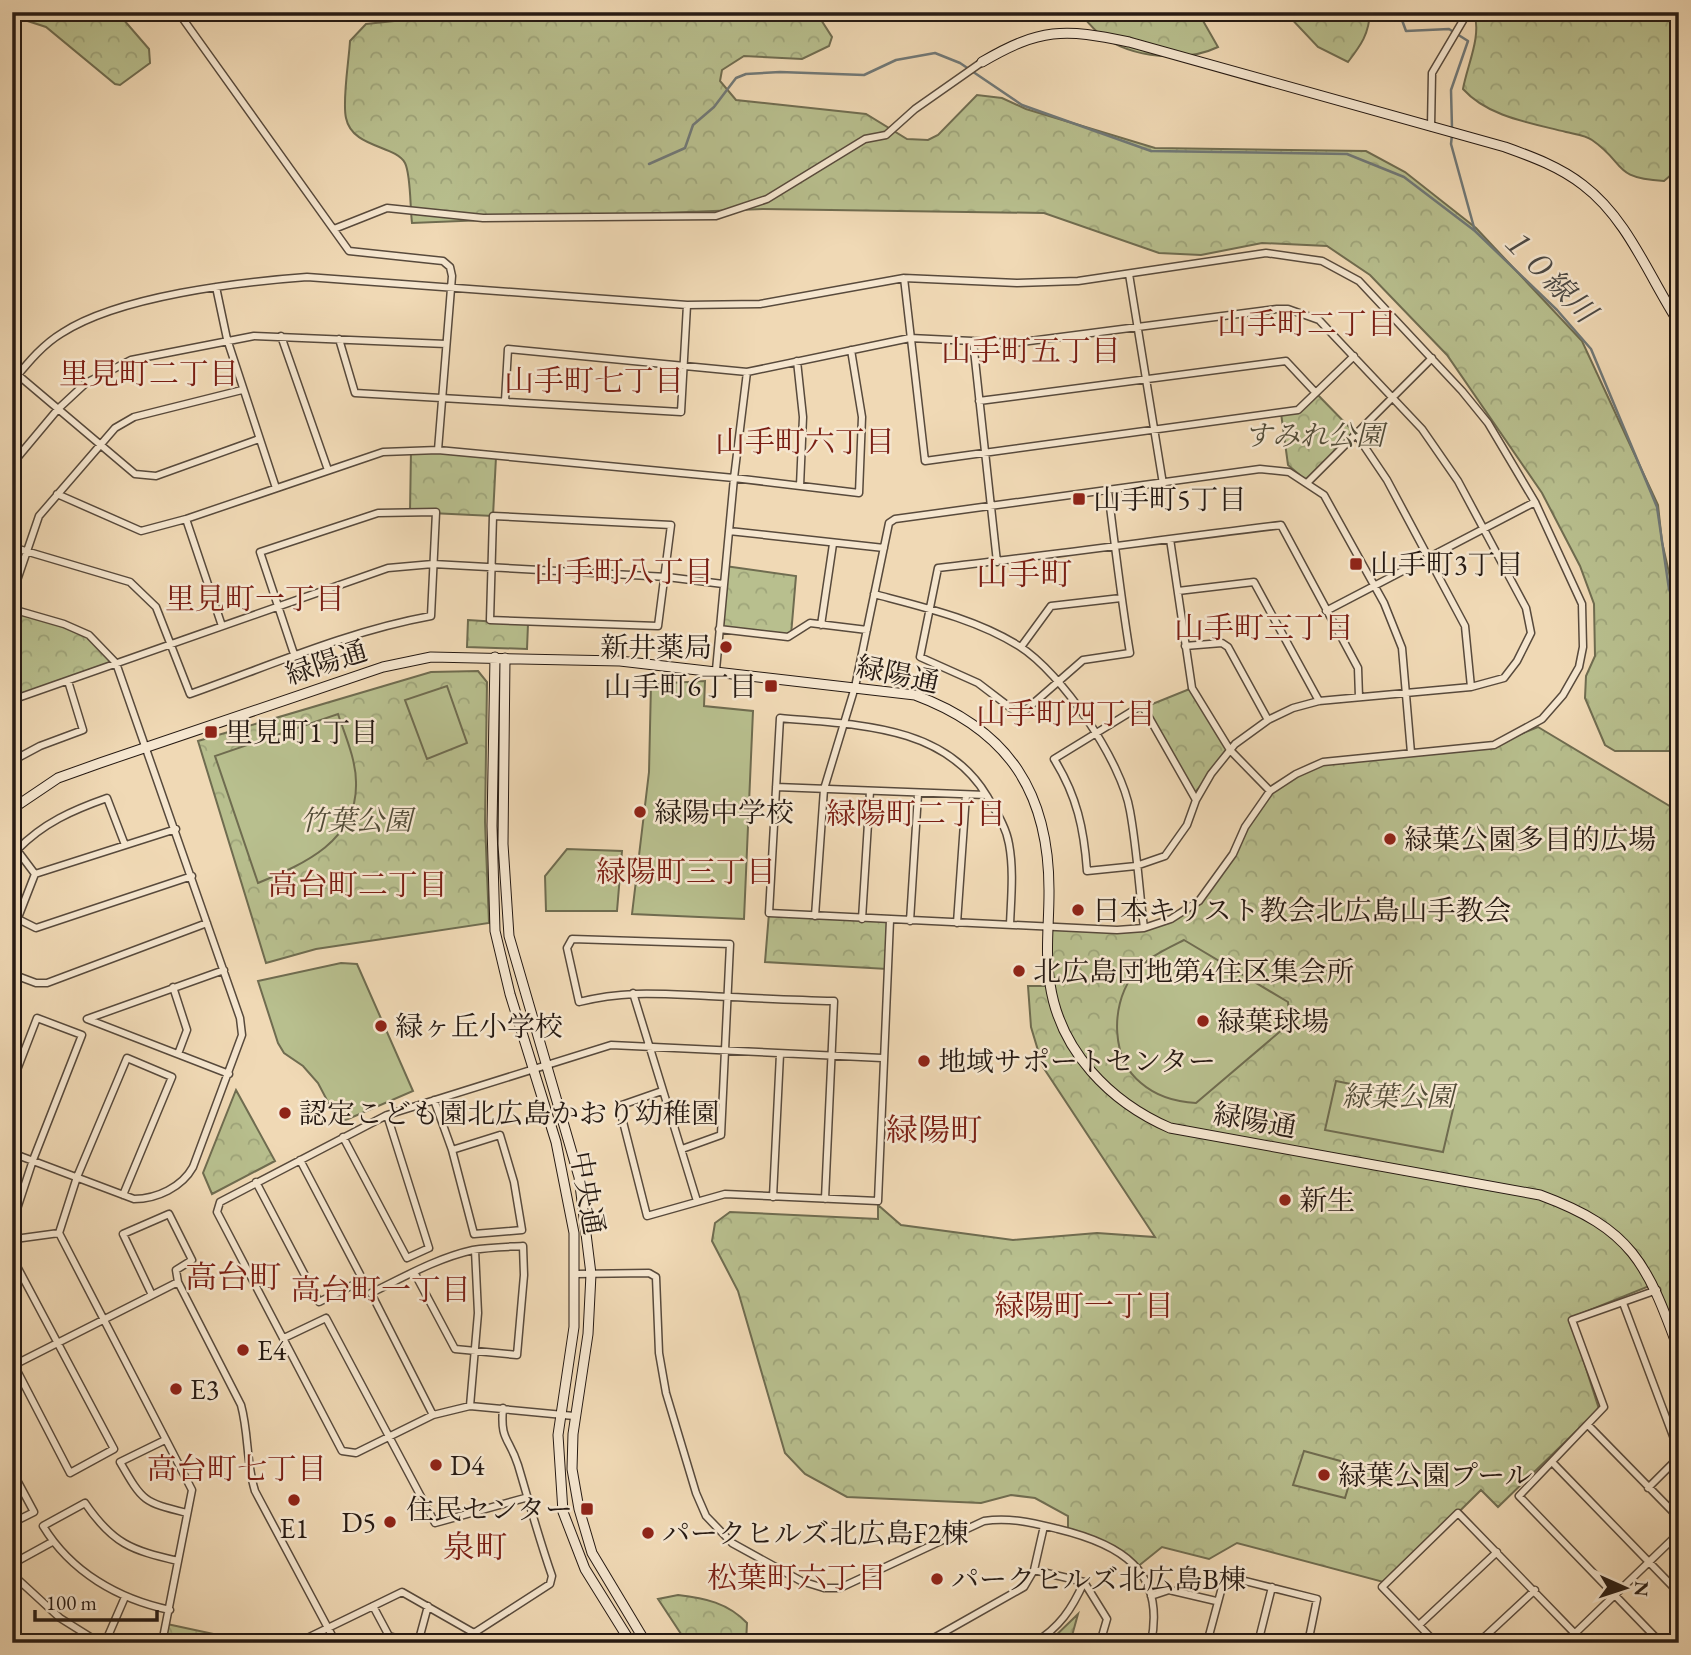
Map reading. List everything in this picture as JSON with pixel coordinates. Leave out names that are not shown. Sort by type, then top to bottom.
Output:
[{"type":"street","points":[[178,12],[349,251],[443,261],[450,267],[451,288],[438,450]]},
{"type":"street","points":[[1431,127],[1432,73],[1468,12]]},
{"type":"street","points":[[334,229],[387,208],[483,218],[716,216],[767,199],[865,139],[886,135],[979,64],[1032,36],[1062,33],[1092,35],[1129,42],[1461,134],[1538,159],[1584,186],[1614,216],[1679,323]]},
{"type":"street","points":[[12,382],[43,347],[78,323],[111,310],[216,287],[307,277],[687,305],[760,304],[904,278],[1017,284],[1129,274],[1266,253],[1322,261],[1359,281],[1488,424],[1535,502],[1582,604],[1583,647],[1578,667],[1563,695],[1542,719],[1519,734],[1494,745],[1323,762],[1296,774],[1270,791],[1245,827],[1233,854],[1199,901],[1171,919],[1144,928],[1117,930],[769,914],[780,718],[901,733],[929,743],[965,766],[1001,818],[1009,843],[1010,925]]},
{"type":"street","points":[[1129,274],[1163,484]]},
{"type":"street","points":[[904,278],[925,461],[1298,410],[1354,356]]},
{"type":"street","points":[[216,287],[227,339],[276,488]]},
{"type":"street","points":[[339,339],[355,393],[681,412],[687,305]]},
{"type":"street","points":[[505,401],[508,349],[747,372],[910,338],[1014,343],[1288,309],[1320,320],[1394,396],[1442,458],[1526,608],[1531,633],[1517,662],[1504,678],[1471,687],[1318,701],[1268,720],[1245,735],[1211,774],[1196,800],[1187,825],[1164,856],[1136,866],[1087,871],[1081,817],[1075,796],[1054,759],[1142,705],[1196,800]]},
{"type":"street","points":[[12,464],[58,410],[86,383],[118,364],[227,339],[281,337],[446,344]]},
{"type":"street","points":[[281,337],[328,470]]},
{"type":"street","points":[[973,341],[997,562]]},
{"type":"street","points":[[57,495],[141,531],[186,519],[383,452],[438,450],[734,478],[859,493],[862,417],[851,350]]},
{"type":"street","points":[[1308,482],[1432,359]]},
{"type":"street","points":[[797,361],[803,417],[800,486]]},
{"type":"street","points":[[979,401],[1286,361],[1315,393]]},
{"type":"street","points":[[716,670],[747,372]]},
{"type":"street","points":[[18,375],[135,474],[156,476],[259,439]]},
{"type":"street","points":[[12,595],[39,516],[115,428],[134,417],[243,390]]},
{"type":"street","points":[[1356,434],[1387,480],[1465,626],[1471,687]]},
{"type":"street","points":[[815,916],[824,789],[855,687],[889,523],[895,519],[1273,469],[1290,472],[1324,495],[1335,511],[1393,622],[1402,648],[1411,753]]},
{"type":"street","points":[[1108,491],[1115,546],[1121,598],[1130,653],[1083,660],[1059,684],[1020,715],[978,683],[920,657],[938,568],[997,562],[1115,546],[1281,524],[1358,668],[1359,697]]},
{"type":"street","points":[[1326,611],[1535,502]]},
{"type":"street","points":[[12,547],[130,582],[156,607],[190,694],[295,657],[386,624],[431,616],[436,512],[378,513],[260,552],[295,657]]},
{"type":"street","points":[[493,516],[671,526],[664,577],[658,626],[490,620],[493,516]]},
{"type":"street","points":[[186,519],[222,626]]},
{"type":"street","points":[[729,531],[884,548]]},
{"type":"street","points":[[1170,539],[1192,688],[1230,750],[1270,791]]},
{"type":"street","points":[[821,625],[833,544]]},
{"type":"street","points":[[12,700],[388,568],[433,564],[664,577],[723,584]]},
{"type":"street","points":[[1178,592],[1254,582],[1318,701]]},
{"type":"street","points":[[874,594],[929,608],[977,625],[1021,647],[1059,684],[1096,731],[1117,771],[1130,809],[1144,928]]},
{"type":"street","points":[[1021,647],[1051,606],[1121,598]]},
{"type":"street","points":[[12,609],[64,624],[89,635],[116,663],[224,970],[240,1018],[242,1035],[188,1177],[180,1184],[151,1197],[134,1199],[12,1153]]},
{"type":"street","points":[[719,628],[788,637],[810,623],[867,630]]},
{"type":"street","points":[[1185,646],[1222,643],[1228,647],[1268,720]]},
{"type":"street","name":"緑陽通","points":[[12,809],[58,778],[383,667],[431,657],[620,661],[915,695],[948,707],[976,726],[1008,754],[1034,798],[1044,829],[1049,894],[1047,928],[1050,986],[1065,1032],[1091,1071],[1112,1095],[1139,1115],[1170,1128],[1540,1195],[1578,1210],[1616,1235],[1639,1261],[1657,1290],[1679,1351]]},
{"type":"street","name":"中央通","points":[[500,658],[504,894],[509,936],[579,1177],[591,1274],[588,1334],[574,1416],[572,1469],[588,1541],[599,1567],[646,1643]]},
{"type":"street","name":"中央通","points":[[500,658],[492,826],[494,922],[510,994],[535,1068],[567,1185],[576,1274],[574,1326],[561,1415],[558,1460],[563,1513],[584,1569],[632,1643]]},
{"type":"street","points":[[12,761],[40,746],[83,730],[68,681]]},
{"type":"street","points":[[776,787],[986,795]]},
{"type":"street","points":[[862,919],[870,791]]},
{"type":"street","points":[[910,921],[918,794]]},
{"type":"street","points":[[957,923],[966,794]]},
{"type":"street","points":[[35,874],[18,850],[25,842],[72,811],[107,798],[125,845]]},
{"type":"street","points":[[12,933],[15,918],[35,874],[176,830]]},
{"type":"street","points":[[15,918],[36,928],[192,876]]},
{"type":"street","points":[[662,1091],[619,1105],[647,1216],[725,1194],[878,1201],[882,1058],[890,920]]},
{"type":"street","points":[[12,974],[36,983],[47,983],[207,923]]},
{"type":"street","points":[[682,1149],[721,1135],[728,997],[730,944],[572,939],[567,948],[579,1002],[615,993],[633,993],[728,997],[834,1001],[825,1199]]},
{"type":"street","points":[[224,970],[88,1019],[229,1074]]},
{"type":"street","points":[[173,987],[187,1030],[178,1054]]},
{"type":"street","points":[[633,993],[697,1200]]},
{"type":"street","points":[[12,1083],[37,1018],[82,1035],[33,1160],[12,1225],[15,1240],[59,1233]]},
{"type":"street","points":[[574,1416],[470,1406],[433,1415],[356,1453],[342,1451],[217,1212],[220,1202],[387,1115],[611,1045],[882,1058]]},
{"type":"street","points":[[773,1197],[780,1054]]},
{"type":"street","points":[[123,1195],[172,1077],[127,1059],[78,1177],[59,1233],[192,1490],[162,1643]]},
{"type":"street","points":[[434,1100],[452,1150],[474,1234],[522,1230],[514,1182],[500,1135],[452,1150]]},
{"type":"street","points":[[343,1137],[407,1258],[429,1248],[387,1115]]},
{"type":"street","points":[[256,1182],[320,1302],[363,1280],[300,1160]]},
{"type":"street","points":[[152,1295],[122,1234],[169,1214],[192,1260],[176,1270],[178,1282],[241,1405],[246,1423],[249,1471],[255,1491],[336,1643]]},
{"type":"street","points":[[414,1272],[455,1349],[517,1355],[524,1275],[523,1246],[475,1250],[414,1272],[371,1293],[433,1415]]},
{"type":"street","points":[[470,1406],[478,1313],[475,1250]]},
{"type":"street","points":[[12,1257],[56,1343],[114,1450],[70,1473],[13,1364],[56,1343],[102,1318],[178,1282]]},
{"type":"street","points":[[576,1274],[649,1273],[656,1277],[659,1353],[670,1410],[706,1516],[741,1549],[801,1581],[824,1588],[840,1588],[854,1584],[984,1521],[1006,1519],[1044,1526],[1099,1540],[1114,1547],[1136,1568],[1151,1596],[1154,1628],[1151,1643]]},
{"type":"street","points":[[1657,1290],[1572,1320],[1604,1407],[1519,1496],[1661,1643]]},
{"type":"street","points":[[1623,1303],[1679,1455],[1648,1488]]},
{"type":"street","points":[[284,1338],[326,1318],[435,1523],[526,1498]]},
{"type":"street","points":[[472,1643],[474,1633],[550,1584],[552,1576],[517,1462],[501,1430],[503,1408]]},
{"type":"street","points":[[1588,1425],[1679,1518]]},
{"type":"street","points":[[165,1440],[120,1462],[138,1494],[152,1505],[187,1513]]},
{"type":"street","points":[[1552,1462],[1679,1593]]},
{"type":"street","points":[[12,1471],[34,1512],[12,1523]]},
{"type":"street","points":[[170,1610],[125,1597],[95,1581],[52,1542],[43,1526],[85,1503],[103,1530],[125,1545],[178,1561]]},
{"type":"street","points":[[1436,1643],[1382,1587],[1458,1513],[1584,1643]]},
{"type":"street","points":[[925,1643],[1024,1587],[1034,1570],[1044,1526]]},
{"type":"street","points":[[1565,1643],[1679,1533]]},
{"type":"street","points":[[12,1564],[52,1542]]},
{"type":"street","points":[[1419,1625],[1497,1552]]},
{"type":"street","points":[[1034,1570],[1084,1582],[1107,1619],[1100,1643]]},
{"type":"street","points":[[12,1574],[60,1618],[102,1643],[125,1597]]},
{"type":"street","points":[[1206,1643],[1225,1576],[1317,1599],[1308,1643]]},
{"type":"street","points":[[1034,1643],[1050,1633],[1073,1607],[1084,1582]]},
{"type":"street","points":[[1258,1643],[1272,1587]]},
{"type":"street","points":[[1151,1596],[1168,1590],[1216,1601]]},
{"type":"street","points":[[1478,1643],[1535,1590]]},
{"type":"street","points":[[297,1643],[402,1592],[474,1633]]},
{"type":"street","points":[[373,1606],[389,1636],[417,1643],[428,1606]]},
{"type":"green space","points":[[12,12],[117,12],[149,49],[150,63],[120,85],[115,84],[46,27],[12,16]]},
{"type":"green space","points":[[438,12],[816,12],[832,37],[829,46],[802,59],[744,56],[722,70],[720,81],[736,100],[866,114],[907,139],[928,140],[938,135],[977,95],[1002,98],[1026,109],[1155,148],[1366,151],[1405,172],[1476,228],[1582,341],[1658,505],[1662,542],[1679,616],[1679,751],[1615,751],[1605,745],[1585,698],[1586,676],[1595,656],[1594,604],[1580,566],[1542,493],[1447,355],[1370,275],[1327,246],[1262,243],[1201,255],[1159,253],[1044,213],[763,209],[412,223],[405,163],[400,157],[356,135],[346,118],[345,91],[350,41],[366,24],[413,19]]},
{"type":"green space","points":[[1079,12],[1198,12],[1218,47],[1190,55],[1159,56],[1143,53],[1102,36]]},
{"type":"green space","points":[[1285,12],[1370,12],[1364,39],[1348,62],[1318,47]]},
{"type":"green space","points":[[1474,12],[1679,12],[1679,168],[1664,181],[1635,177],[1621,168],[1589,138],[1511,118],[1473,99],[1463,89],[1475,41]]},
{"type":"green space","name":"すみれ公園","points":[[1315,392],[1356,434],[1308,482],[1288,465],[1281,413],[1298,410]]},
{"type":"green space","points":[[411,450],[496,457],[493,516],[410,512]]},
{"type":"green space","points":[[725,566],[796,576],[791,635],[719,629]]},
{"type":"green space","points":[[12,609],[89,635],[116,663],[16,699],[12,696]]},
{"type":"green space","points":[[468,620],[528,624],[527,649],[467,647]]},
{"type":"green space","name":"竹葉公園","points":[[478,671],[487,682],[485,822],[489,923],[316,949],[266,963],[198,741],[431,672]]},
{"type":"green space","points":[[705,681],[704,706],[753,711],[744,919],[632,914],[649,772],[651,684]]},
{"type":"green space","points":[[447,686],[467,743],[427,759],[405,700]]},
{"type":"green space","points":[[1192,688],[1230,750],[1193,795],[1142,705],[1150,705]]},
{"type":"green space","points":[[338,714],[356,774],[354,802],[348,820],[325,848],[258,883],[215,756]]},
{"type":"green space","name":"緑葉公園","points":[[1538,727],[1673,808],[1679,807],[1679,1351],[1654,1284],[1570,1318],[1599,1409],[1498,1507],[1481,1490],[1387,1583],[1237,1543],[1209,1559],[1162,1547],[1136,1568],[1114,1547],[1068,1532],[1068,1516],[1035,1498],[1011,1495],[981,1503],[847,1497],[805,1474],[785,1453],[738,1291],[712,1241],[715,1223],[730,1212],[878,1219],[878,1205],[901,1225],[1013,1240],[1097,1233],[1155,1237],[1043,1067],[1031,1027],[1028,986],[1050,986],[1047,928],[1144,928],[1171,919],[1199,901],[1215,881],[1245,827],[1270,791],[1323,762],[1494,745]]},
{"type":"green space","points":[[567,849],[622,851],[617,911],[546,911],[545,876]]},
{"type":"green space","points":[[769,913],[890,920],[887,969],[765,962]]},
{"type":"green space","name":"緑葉球場","points":[[1184,940],[1288,1002],[1290,1023],[1196,1103],[1167,1098],[1141,1083],[1124,1061],[1117,1032],[1117,1018],[1124,990],[1136,971],[1162,951]]},
{"type":"green space","points":[[341,963],[357,964],[413,1091],[339,1123],[318,1083],[303,1066],[284,1053],[278,1043],[258,981]]},
{"type":"green space","points":[[1336,1081],[1454,1105],[1443,1152],[1325,1130]]},
{"type":"green space","points":[[236,1090],[275,1161],[212,1194],[203,1173]]},
{"type":"green space","name":"緑葉公園プール","points":[[1304,1451],[1355,1465],[1345,1498],[1293,1485]]},
{"type":"green space","points":[[678,1595],[707,1600],[740,1616],[747,1623],[746,1643],[687,1643],[658,1599]]},
{"type":"green space","points":[[1078,1614],[1070,1643],[1048,1643]]},
{"type":"green space","points":[[167,1624],[237,1639],[232,1643],[162,1643]]},
{"type":"waterway","name":"１０線川","points":[[1399,12],[1406,31],[1449,29],[1468,41],[1451,90],[1452,128]]},
{"type":"waterway","points":[[649,164],[685,148],[693,125],[714,107],[736,78],[746,74],[780,72],[864,75],[896,60],[935,53],[960,63],[1022,105],[1151,151],[1347,154],[1404,177],[1475,231]]},
{"type":"waterway","name":"１０線川","points":[[1452,135],[1451,144],[1475,231],[1557,310],[1591,349],[1657,507],[1669,589],[1679,614]]},
{"type":"place","name":"山手町5丁目","points":[[1079,499]]},
{"type":"place","name":"山手町3丁目","points":[[1356,564]]},
{"type":"place","name":"新井薬局","points":[[726,647]]},
{"type":"place","name":"山手町6丁目","points":[[771,686]]},
{"type":"place","name":"里見町1丁目","points":[[211,732]]},
{"type":"place","name":"緑陽中学校","points":[[640,812]]},
{"type":"place","name":"緑葉公園多目的広場","points":[[1390,839]]},
{"type":"place","name":"日本キリスト教会北広島山手教会","points":[[1078,910]]},
{"type":"place","name":"北広島団地第4住区集会所","points":[[1019,971]]},
{"type":"place","name":"緑葉球場","points":[[1203,1021]]},
{"type":"place","name":"緑ヶ丘小学校","points":[[381,1026]]},
{"type":"place","name":"地域サポートセンター","points":[[924,1061]]},
{"type":"place","name":"認定こども園北広島かおり幼稚園","points":[[285,1113]]},
{"type":"place","name":"新生","points":[[1285,1200]]},
{"type":"place","name":"E4","points":[[243,1350]]},
{"type":"place","name":"E3","points":[[176,1389]]},
{"type":"place","name":"D4","points":[[436,1465]]},
{"type":"place","name":"緑葉公園プール","points":[[1324,1475]]},
{"type":"place","name":"E1","points":[[294,1500]]},
{"type":"place","name":"住民センター","points":[[587,1509]]},
{"type":"place","name":"D5","points":[[390,1522]]},
{"type":"place","name":"パークヒルズ北広島F2棟","points":[[648,1533]]},
{"type":"place","name":"パークヒルズ北広島B棟","points":[[937,1579]]},
{"type":"district","name":"山手町二丁目","points":[[1307,324]]},
{"type":"district","name":"山手町五丁目","points":[[1031,351]]},
{"type":"district","name":"里見町二丁目","points":[[149,374]]},
{"type":"district","name":"山手町七丁目","points":[[594,381]]},
{"type":"district","name":"山手町六丁目","points":[[805,442]]},
{"type":"district","name":"山手町八丁目","points":[[624,572]]},
{"type":"district","name":"山手町","points":[[1024,574]]},
{"type":"district","name":"里見町一丁目","points":[[255,599]]},
{"type":"district","name":"山手町三丁目","points":[[1264,628]]},
{"type":"district","name":"山手町四丁目","points":[[1066,714]]},
{"type":"district","name":"緑陽町二丁目","points":[[916,814]]},
{"type":"district","name":"緑陽町三丁目","points":[[686,872]]},
{"type":"district","name":"高台町二丁目","points":[[358,885]]},
{"type":"district","name":"緑陽町","points":[[934,1130]]},
{"type":"district","name":"高台町","points":[[233,1277]]},
{"type":"district","name":"高台町一丁目","points":[[381,1290]]},
{"type":"district","name":"緑陽町一丁目","points":[[1084,1306]]},
{"type":"district","name":"高台町七丁目","points":[[237,1469]]},
{"type":"district","name":"泉町","points":[[475,1547]]},
{"type":"district","name":"松葉町六丁目","points":[[797,1578]]}]
